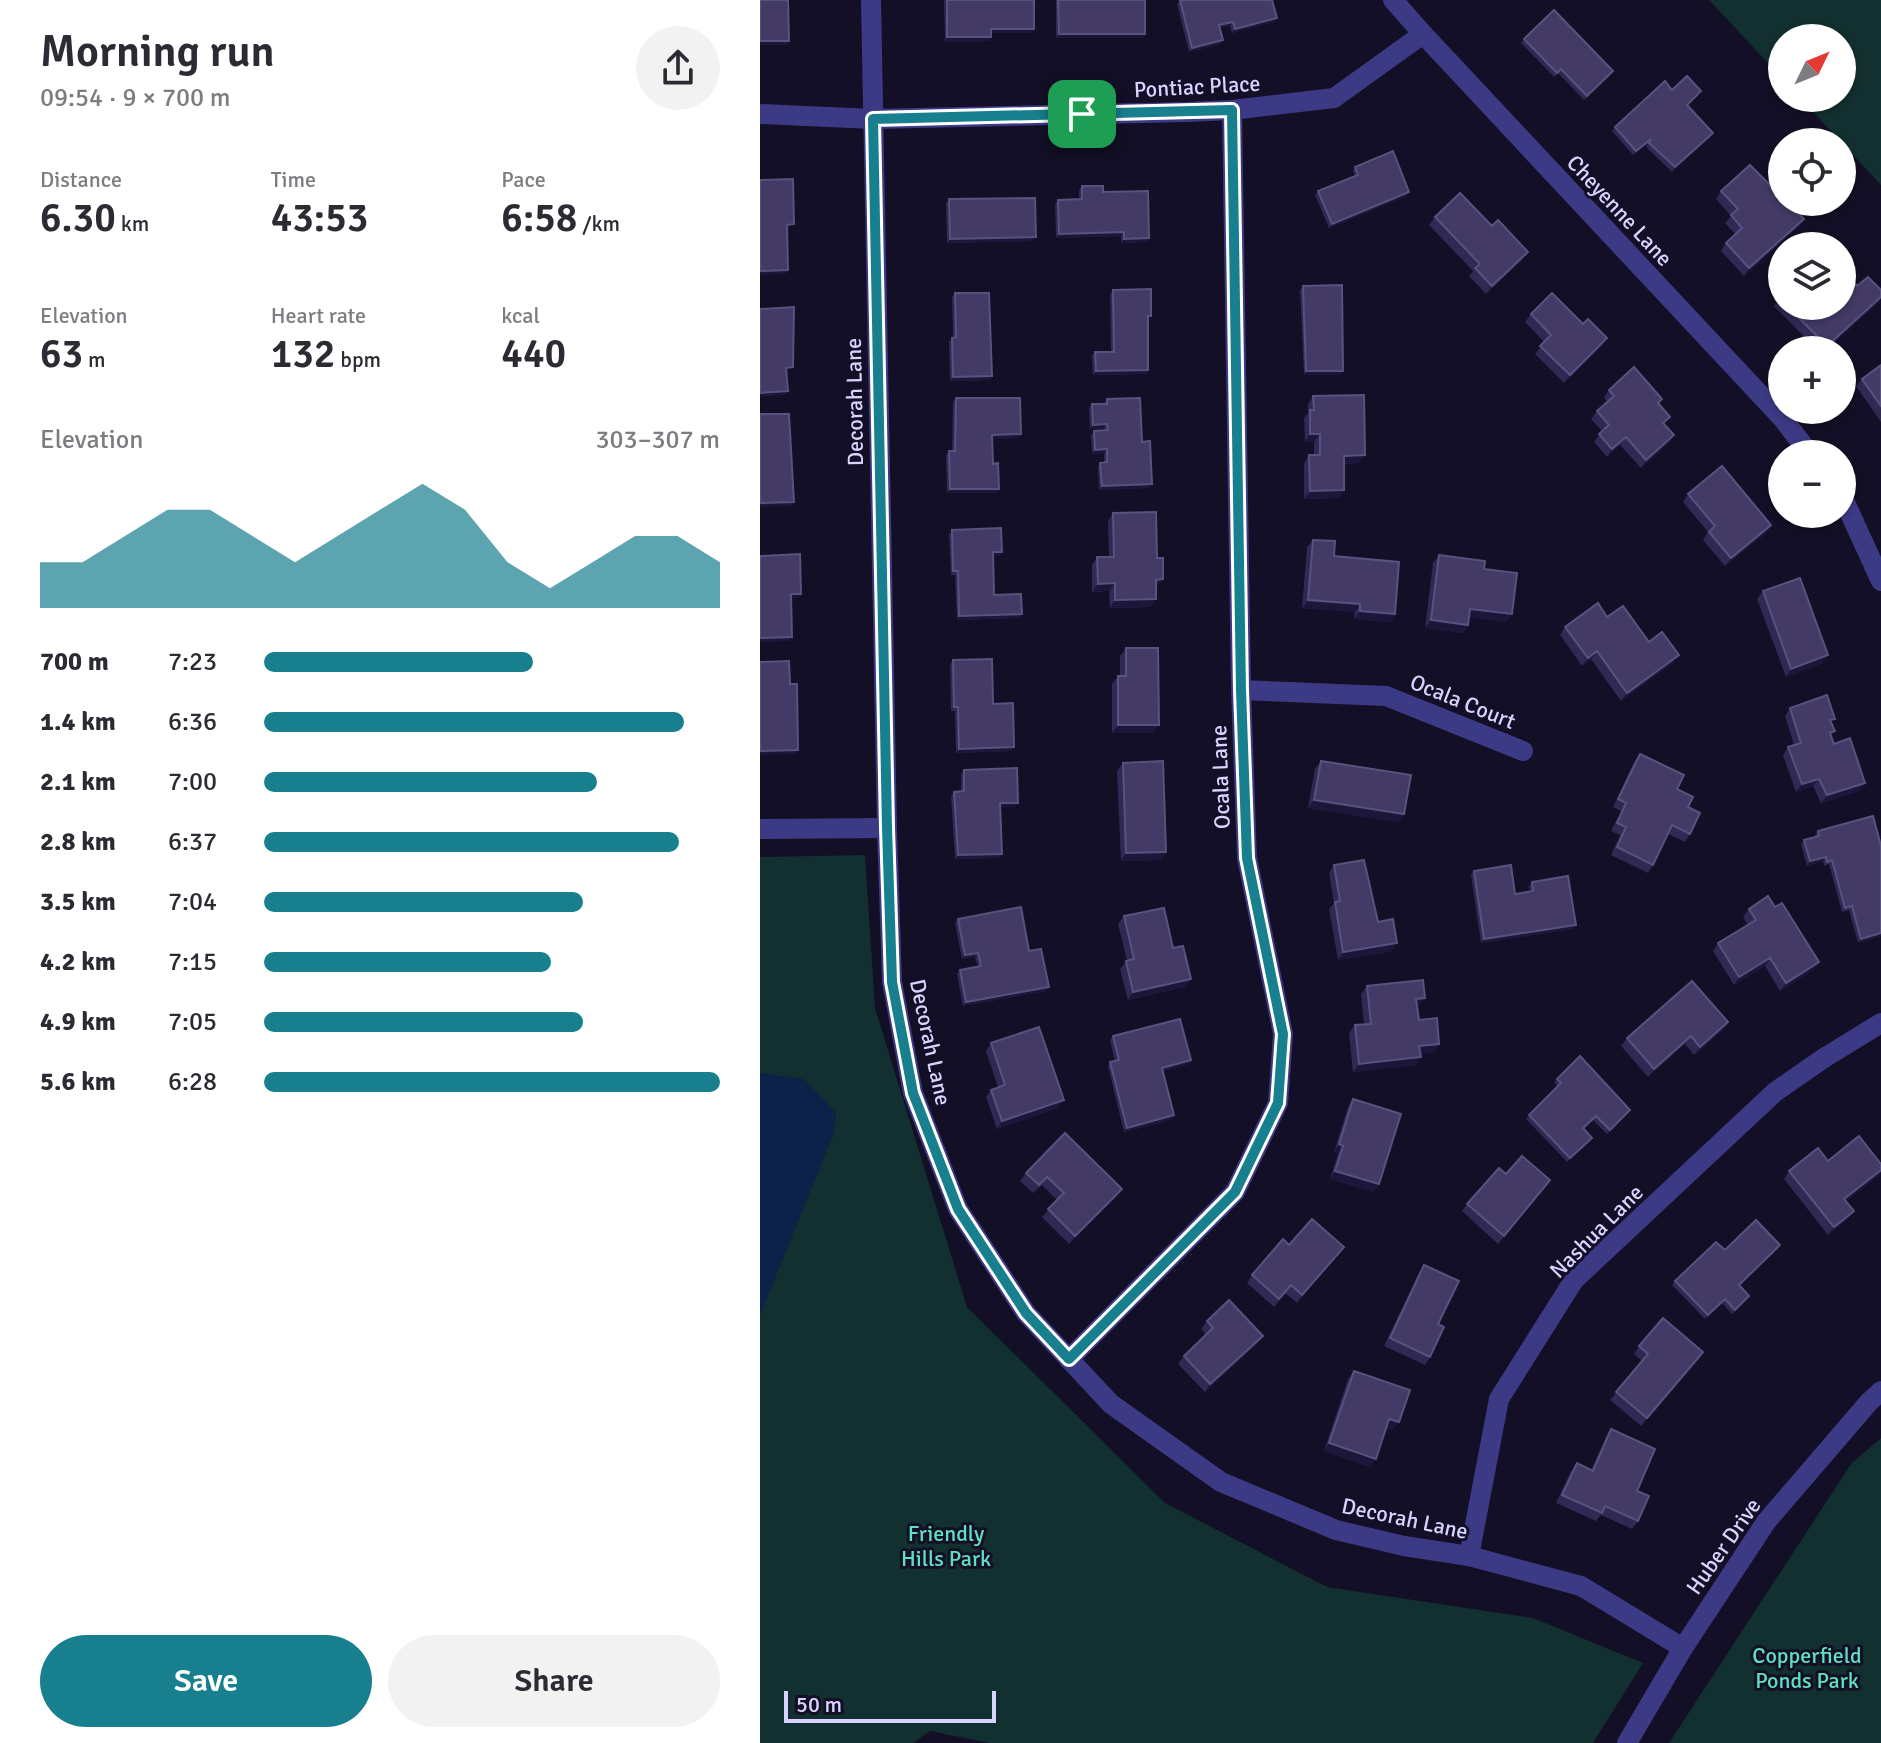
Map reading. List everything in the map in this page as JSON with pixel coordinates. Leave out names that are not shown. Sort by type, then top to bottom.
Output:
[{"type":"street","name":"Decorah Lane","points":[[871,0],[892,982],[913,1093],[958,1209],[1026,1313],[1111,1404],[1221,1482],[1336,1530],[1404,1546],[1469,1556],[1581,1586],[1683,1648]]},
{"type":"street","name":"Cheyenne Lane","points":[[1393,0],[1799,440]]},
{"type":"street","name":"Pontiac Place","points":[[760,114],[873,119],[1232,110],[1334,98],[1423,34]]},
{"type":"street","name":"Ocala Lane","points":[[1069,1359],[1235,1192],[1278,1103],[1283,1034],[1247,858],[1241,690],[1232,110]]},
{"type":"street","points":[[1856,527],[1881,581]]},
{"type":"street","name":"Ocala Court","points":[[1241,690],[1386,696],[1523,751]]},
{"type":"street","points":[[760,829],[887,828]]},
{"type":"street","name":"Nashua Lane","points":[[1469,1556],[1499,1399],[1574,1280],[1775,1092],[1881,1023]]},
{"type":"street","name":"Huber Drive","points":[[1627,1743],[1683,1648],[1766,1522],[1881,1391]]},
{"type":"green space","points":[[1709,0],[1881,0],[1881,185],[1856,158],[1856,128],[1828,128],[1813,112],[1856,112],[1856,24],[1768,24],[1768,63]]},
{"type":"green space","name":"Friendly Hills Park","points":[[865,855],[875,1008],[967,1307],[1165,1503],[1327,1587],[1533,1618],[1643,1663],[1593,1743],[990,1743],[930,1731],[913,1743],[760,1743],[760,857]]},
{"type":"green space","name":"Copperfield Ponds Park","points":[[1881,1438],[1881,1743],[1669,1743],[1851,1464]]},
{"type":"water","points":[[760,1073],[804,1079],[836,1113],[834,1133],[760,1315]]},
{"type":"building","points":[[760,0],[788,0],[789,41],[760,41]]},
{"type":"building","points":[[947,0],[1034,0],[1034,29],[991,29],[991,37],[947,37]]},
{"type":"building","points":[[1058,0],[1145,0],[1145,34],[1059,34]]},
{"type":"building","points":[[1180,0],[1272,0],[1277,18],[1235,29],[1233,22],[1219,25],[1223,40],[1192,48]]},
{"type":"building","points":[[1554,10],[1613,71],[1587,96],[1561,69],[1557,73],[1524,39]]},
{"type":"building","points":[[1687,76],[1701,91],[1687,105],[1713,133],[1675,167],[1649,143],[1651,139],[1636,151],[1615,127],[1665,81],[1672,90]]},
{"type":"building","points":[[1393,151],[1409,192],[1332,224],[1318,191],[1358,175],[1355,167]]},
{"type":"building","points":[[1750,165],[1768,183],[1768,216],[1801,216],[1804,219],[1789,232],[1768,232],[1768,251],[1749,268],[1726,243],[1742,228],[1731,215],[1738,209],[1721,191]]},
{"type":"building","points":[[793,179],[794,224],[787,225],[788,270],[760,271],[760,180]]},
{"type":"building","points":[[1082,186],[1103,186],[1103,192],[1148,191],[1149,238],[1124,239],[1124,232],[1059,234],[1058,200],[1082,199]]},
{"type":"building","points":[[1460,193],[1492,226],[1498,220],[1528,252],[1492,286],[1475,268],[1480,264],[1435,217]]},
{"type":"building","points":[[1035,198],[1036,237],[950,239],[949,199]]},
{"type":"building","points":[[1868,277],[1881,290],[1881,297],[1856,320],[1856,285]]},
{"type":"building","points":[[1342,285],[1343,371],[1306,371],[1303,286]]},
{"type":"building","points":[[1151,289],[1148,370],[1096,371],[1095,352],[1114,352],[1113,290]]},
{"type":"building","points":[[955,293],[989,293],[992,376],[953,377]]},
{"type":"building","points":[[1552,293],[1583,324],[1588,319],[1607,338],[1570,375],[1540,346],[1551,335],[1531,314]]},
{"type":"building","points":[[794,307],[793,367],[786,368],[788,391],[760,393],[760,309]]},
{"type":"building","points":[[1801,320],[1856,320],[1838,336],[1817,336]]},
{"type":"building","points":[[1881,365],[1881,406],[1862,379]]},
{"type":"building","points":[[1634,367],[1662,399],[1658,403],[1670,417],[1663,423],[1674,435],[1646,460],[1626,437],[1612,449],[1599,434],[1609,425],[1597,411],[1614,396],[1609,390]]},
{"type":"building","points":[[1364,395],[1365,455],[1344,456],[1344,490],[1310,491],[1309,455],[1320,455],[1320,434],[1310,434],[1313,396]]},
{"type":"building","points":[[956,398],[1020,398],[1021,434],[992,435],[993,464],[998,463],[999,489],[950,489],[949,451],[955,451]]},
{"type":"building","points":[[1140,398],[1142,442],[1150,441],[1152,484],[1102,486],[1100,463],[1107,462],[1107,449],[1095,450],[1094,431],[1108,430],[1107,424],[1093,425],[1092,404],[1107,404],[1107,399]]},
{"type":"building","points":[[760,414],[789,414],[794,502],[760,503]]},
{"type":"building","points":[[1722,466],[1768,521],[1768,527],[1731,558],[1709,532],[1715,526],[1688,494]]},
{"type":"building","points":[[1156,512],[1157,558],[1163,558],[1163,579],[1156,580],[1156,599],[1115,600],[1115,583],[1098,584],[1097,557],[1114,557],[1113,513]]},
{"type":"building","points":[[1001,528],[1002,552],[993,552],[994,595],[1021,594],[1022,614],[959,616],[958,571],[953,571],[952,530]]},
{"type":"building","points":[[1313,540],[1335,541],[1334,556],[1399,562],[1395,614],[1360,611],[1360,604],[1308,600]]},
{"type":"building","points":[[800,554],[801,594],[791,594],[792,637],[760,638],[760,556]]},
{"type":"building","points":[[1439,555],[1485,561],[1484,569],[1517,573],[1512,614],[1470,609],[1468,625],[1431,620]]},
{"type":"building","points":[[1800,578],[1828,655],[1791,669],[1763,591]]},
{"type":"building","points":[[1598,603],[1607,617],[1623,606],[1649,642],[1662,632],[1679,655],[1627,693],[1597,651],[1588,658],[1565,627]]},
{"type":"building","points":[[1126,648],[1158,648],[1159,725],[1118,725],[1118,676],[1126,676]]},
{"type":"building","points":[[992,659],[993,704],[1013,703],[1014,747],[959,749],[953,660]]},
{"type":"building","points":[[789,661],[790,684],[797,684],[798,750],[760,751],[760,662]]},
{"type":"building","points":[[1827,695],[1835,719],[1830,720],[1835,731],[1830,733],[1834,744],[1850,738],[1865,783],[1827,795],[1819,779],[1802,784],[1788,747],[1801,743],[1790,708]]},
{"type":"building","points":[[1640,754],[1684,775],[1677,789],[1693,797],[1688,807],[1700,813],[1690,834],[1672,825],[1653,865],[1617,847],[1626,827],[1617,823],[1626,803],[1618,799]]},
{"type":"building","points":[[1163,761],[1166,852],[1126,853],[1123,763]]},
{"type":"building","points":[[1321,761],[1411,775],[1404,814],[1314,800]]},
{"type":"building","points":[[1017,768],[1018,803],[1000,803],[1002,854],[958,855],[954,792],[964,791],[964,770]]},
{"type":"building","points":[[1873,816],[1881,846],[1881,933],[1861,939],[1852,906],[1845,908],[1832,860],[1827,862],[1826,857],[1810,861],[1804,840],[1819,836],[1818,831]]},
{"type":"building","points":[[1364,860],[1378,922],[1393,919],[1397,943],[1343,952],[1335,902],[1340,901],[1334,865]]},
{"type":"building","points":[[1511,865],[1515,894],[1533,891],[1532,882],[1568,876],[1576,925],[1484,939],[1474,871]]},
{"type":"building","points":[[1768,896],[1775,907],[1782,903],[1819,962],[1786,983],[1770,958],[1739,977],[1718,943],[1756,920],[1749,909]]},
{"type":"building","points":[[1021,907],[1029,951],[1041,949],[1049,987],[966,1002],[960,970],[981,966],[978,953],[965,955],[958,919]]},
{"type":"building","points":[[1164,908],[1173,948],[1183,946],[1191,979],[1133,992],[1126,961],[1134,959],[1124,916]]},
{"type":"building","points":[[1423,980],[1425,998],[1416,999],[1419,1020],[1437,1018],[1439,1044],[1419,1046],[1421,1057],[1359,1064],[1355,1025],[1371,1024],[1367,986]]},
{"type":"building","points":[[1692,981],[1728,1022],[1700,1047],[1691,1036],[1654,1069],[1627,1038]]},
{"type":"building","points":[[1180,1019],[1191,1060],[1162,1068],[1174,1115],[1127,1128],[1110,1062],[1119,1060],[1113,1036]]},
{"type":"building","points":[[1039,1027],[1064,1100],[1002,1121],[991,1090],[1005,1085],[991,1043]]},
{"type":"building","points":[[1580,1056],[1630,1110],[1610,1130],[1596,1116],[1583,1128],[1592,1138],[1570,1158],[1529,1115],[1561,1083],[1557,1079]]},
{"type":"building","points":[[1353,1099],[1401,1114],[1379,1184],[1335,1171],[1343,1146],[1339,1144]]},
{"type":"building","points":[[1065,1133],[1122,1189],[1075,1236],[1048,1209],[1064,1193],[1047,1177],[1039,1185],[1026,1173]]},
{"type":"building","points":[[1859,1136],[1881,1164],[1881,1170],[1844,1199],[1854,1211],[1834,1227],[1789,1171],[1818,1148],[1828,1161]]},
{"type":"building","points":[[1522,1156],[1550,1180],[1504,1236],[1467,1204],[1499,1168],[1506,1174]]},
{"type":"building","points":[[1312,1219],[1344,1247],[1302,1295],[1291,1285],[1279,1299],[1252,1275],[1283,1239],[1289,1245]]},
{"type":"building","points":[[1756,1220],[1780,1245],[1739,1285],[1749,1296],[1735,1310],[1725,1299],[1708,1315],[1675,1281],[1716,1242],[1725,1250]]},
{"type":"building","points":[[1424,1265],[1459,1281],[1438,1324],[1444,1327],[1430,1357],[1390,1338]]},
{"type":"building","points":[[1229,1300],[1263,1336],[1210,1384],[1184,1356],[1213,1328],[1207,1321]]},
{"type":"building","points":[[1663,1318],[1703,1352],[1647,1418],[1616,1392],[1648,1354],[1639,1346]]},
{"type":"building","points":[[1354,1371],[1410,1390],[1399,1422],[1389,1419],[1376,1459],[1329,1443]]},
{"type":"building","points":[[1611,1429],[1655,1449],[1637,1491],[1649,1496],[1638,1521],[1605,1506],[1602,1513],[1562,1495],[1577,1463],[1593,1471]]},
{"type":"route","points":[[1232,110],[1241,690],[1247,858],[1283,1034],[1278,1103],[1235,1192],[1069,1359],[1026,1313],[958,1209],[913,1093],[892,982],[873,119],[1082,114],[1232,110]]}]
